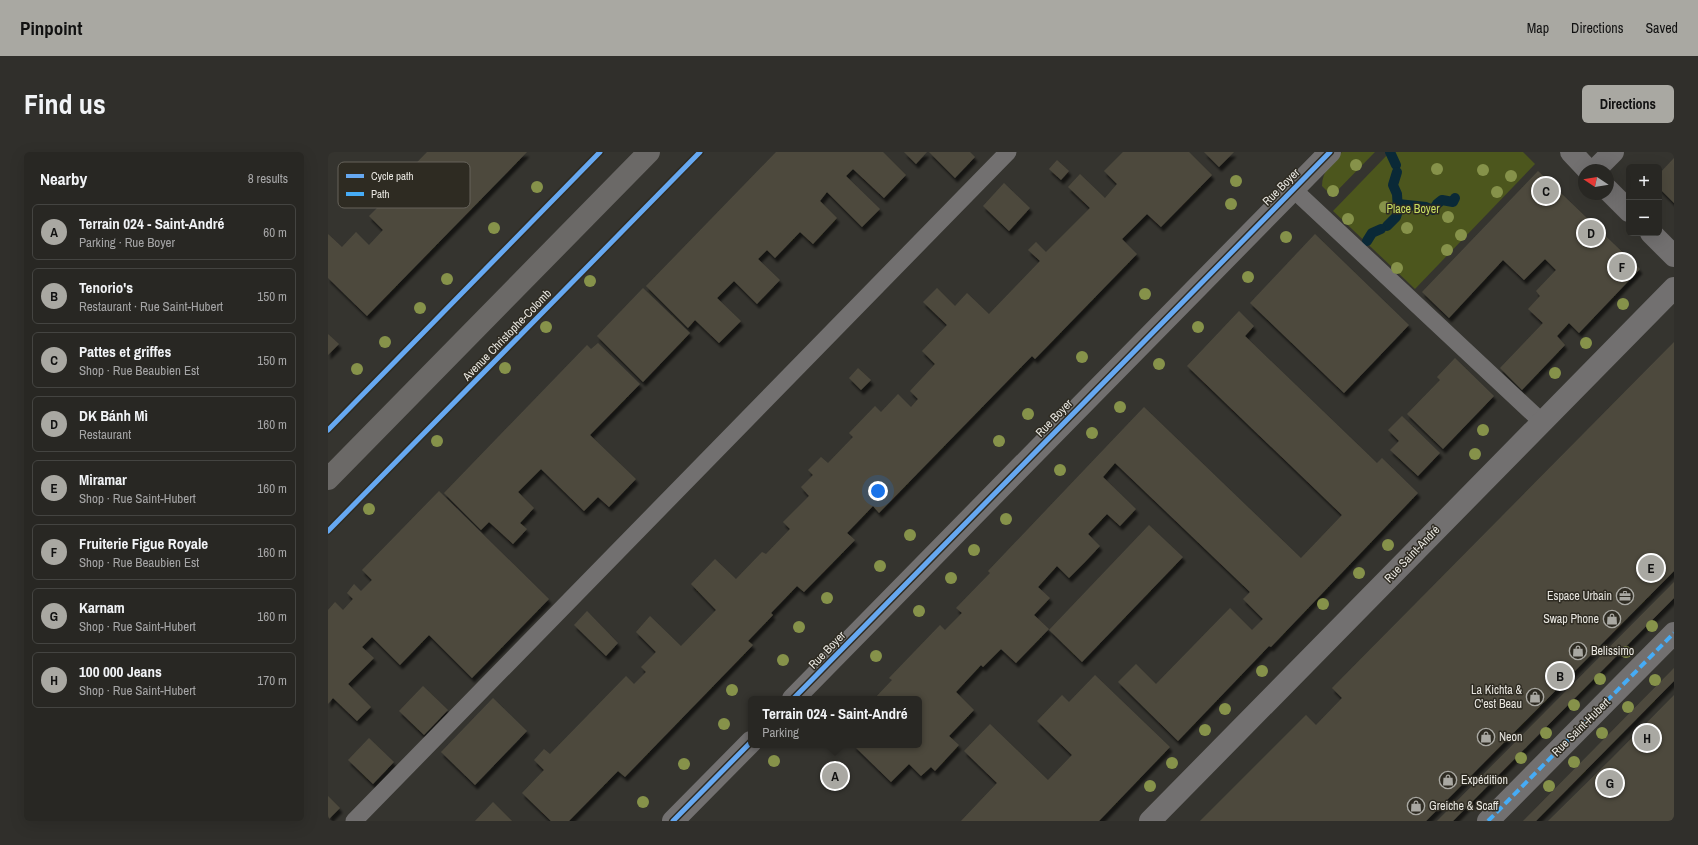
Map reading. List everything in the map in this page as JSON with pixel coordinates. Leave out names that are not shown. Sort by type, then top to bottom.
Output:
[{"type":"main road","points":[[328,479],[649,152]]},
{"type":"street","name":"Rue Boyer","points":[[796,696],[1330,152]]},
{"type":"street","points":[[1571,152],[1582,164]]},
{"type":"street","points":[[1601,164],[1612,152]]},
{"type":"street","points":[[1614,196],[1626,208]]},
{"type":"street","points":[[1654,236],[1674,256]]},
{"type":"street","name":"Rue Saint-André","points":[[1150,821],[1674,288]]},
{"type":"street","name":"Rue Saint-Hubert","points":[[1488,821],[1674,633]]},
{"type":"street","points":[[673,821],[748,745]]},
{"type":"lane","points":[[354,821],[1008,152]]},
{"type":"lane","points":[[1293,189],[1542,422]]},
{"type":"green space","points":[[1342,152],[1375,152],[1332,196],[1322,186],[1322,181],[1328,167]]},
{"type":"green space","name":"Place Boyer","points":[[1390,152],[1523,152],[1535,164],[1415,289],[1333,211]]},
{"type":"building","points":[[427,152],[527,152],[367,316],[328,278],[328,234],[342,247],[356,232],[369,245],[383,230],[369,216],[377,208],[470,208],[470,162],[417,162]]},
{"type":"building","points":[[776,152],[883,152],[906,175],[884,198],[853,169],[846,176],[880,209],[862,227],[827,192],[820,201],[837,218],[813,244],[800,232],[775,258],[767,250],[758,259],[780,280],[757,304],[734,281],[717,298],[741,321],[719,343],[695,320],[688,328],[646,286]]},
{"type":"building","points":[[904,152],[927,152],[916,164]]},
{"type":"building","points":[[929,152],[970,152],[975,157],[955,178]]},
{"type":"building","points":[[1123,152],[1189,152],[1212,175],[1161,227],[1147,214],[1122,239],[1137,254],[1035,359],[1032,356],[879,513],[873,506],[847,533],[855,540],[804,592],[797,586],[771,613],[773,615],[748,641],[753,645],[625,777],[618,771],[569,821],[551,821],[522,793],[544,770],[534,760],[544,749],[550,754],[626,676],[634,684],[646,672],[641,667],[656,652],[636,632],[650,616],[681,646],[716,610],[691,584],[715,559],[736,579],[762,552],[766,554],[790,529],[783,522],[809,496],[801,487],[813,475],[808,470],[821,457],[828,463],[853,437],[849,433],[875,406],[881,412],[898,394],[911,407],[918,399],[910,391],[935,364],[922,351],[947,325],[923,302],[937,288],[955,306],[967,293],[989,314],[1040,261],[1028,250],[1036,242],[1046,252],[1090,208],[1068,187],[1080,174],[1105,198],[1117,184],[1104,171]]},
{"type":"building","points":[[1204,152],[1234,152],[1219,167]]},
{"type":"building","points":[[1674,158],[1674,203],[1662,191],[1662,171]]},
{"type":"building","points":[[1057,160],[1069,171],[1061,180],[1049,169]]},
{"type":"building","points":[[1538,171],[1640,269],[1579,333],[1569,323],[1557,336],[1565,345],[1522,390],[1500,368],[1543,323],[1528,309],[1540,296],[1536,291],[1556,270],[1545,259],[1524,280],[1503,260],[1449,318],[1422,292]]},
{"type":"building","points":[[1004,183],[1030,208],[1009,231],[983,206]]},
{"type":"building","points":[[1315,234],[1409,325],[1344,393],[1250,303]]},
{"type":"building","points":[[643,288],[690,333],[643,382],[597,336]]},
{"type":"building","points":[[1239,311],[1254,326],[1245,336],[1377,463],[1382,458],[1418,493],[1271,647],[1269,646],[1178,741],[1118,682],[1136,664],[1156,684],[1230,608],[1252,630],[1263,619],[1243,599],[1250,592],[1115,463],[1103,477],[1136,509],[1120,526],[1107,514],[1088,534],[1100,546],[1085,562],[1069,578],[1057,566],[1038,587],[1050,598],[1034,615],[1049,629],[1016,663],[1001,649],[983,667],[981,665],[956,692],[974,710],[949,736],[959,745],[935,771],[931,767],[921,776],[909,764],[891,782],[856,748],[922,748],[922,696],[877,696],[892,680],[889,678],[940,625],[945,630],[962,613],[956,608],[990,573],[988,571],[1144,407],[1301,558],[1342,515],[1187,366]]},
{"type":"building","points":[[328,334],[339,344],[328,355]]},
{"type":"building","points":[[1674,342],[1674,571],[1426,821],[1200,821],[1306,715],[1316,725],[1342,698],[1332,688]]},
{"type":"building","points":[[598,343],[640,384],[590,435],[636,479],[609,507],[598,497],[584,511],[541,469],[518,492],[534,508],[520,523],[527,529],[513,544],[489,522],[481,530],[444,493],[587,345],[591,349]]},
{"type":"building","points":[[1455,358],[1494,396],[1443,449],[1407,414],[1440,380],[1437,377]]},
{"type":"building","points":[[858,368],[871,380],[861,390],[849,378]]},
{"type":"building","points":[[1402,416],[1440,453],[1418,476],[1390,450],[1399,441],[1388,430]]},
{"type":"building","points":[[439,491],[549,599],[472,678],[429,635],[400,665],[372,637],[362,647],[374,658],[348,684],[371,707],[357,721],[333,698],[328,704],[328,610],[335,602],[343,610],[353,599],[347,593],[354,584],[361,591],[372,580],[362,570]]},
{"type":"building","points":[[1149,525],[1183,557],[1082,662],[1049,630]]},
{"type":"building","points":[[1674,582],[1674,598],[1453,821],[1437,821]]},
{"type":"building","points":[[587,611],[618,643],[606,656],[574,625]]},
{"type":"building","points":[[1674,668],[1674,681],[1536,821],[1523,821]]},
{"type":"building","points":[[1095,675],[1170,747],[1099,821],[961,821],[997,783],[964,751],[990,724],[1048,780],[1072,755],[1037,721],[1062,695],[1069,702]]},
{"type":"building","points":[[423,686],[448,710],[424,735],[399,711]]},
{"type":"building","points":[[1674,695],[1674,821],[1548,821],[1612,758]]},
{"type":"building","points":[[493,698],[527,731],[475,785],[441,752]]},
{"type":"building","points":[[369,738],[394,762],[373,784],[348,760]]},
{"type":"building","points":[[328,796],[340,808],[328,820]]},
{"type":"building","points":[[493,802],[512,821],[475,821]]},
{"type":"waterway","points":[[1390,152],[1396,165]]},
{"type":"waterway","points":[[1387,226],[1396,217],[1398,211],[1397,194],[1393,185],[1397,172]]},
{"type":"waterway","points":[[1398,204],[1426,207],[1433,210],[1442,200],[1453,202],[1455,198]]},
{"type":"waterway","points":[[1367,241],[1372,233],[1381,229]]},
{"type":"marked path","points":[[1488,821],[1674,633]]},
{"type":"cycle path","points":[[328,430],[600,152]]},
{"type":"cycle path","name":"Avenue Christophe-Colomb","points":[[328,531],[700,152]]},
{"type":"cycle path","points":[[796,696],[1330,152]]},
{"type":"cycle path","points":[[673,821],[748,745]]},
{"type":"place","name":"Pattes et griffes","points":[[1546,191]]},
{"type":"place","name":"DK Bánh Mì","points":[[1591,233]]},
{"type":"place","name":"Fruiterie Figue Royale","points":[[1622,267]]},
{"type":"place","name":"Miramar","points":[[1651,568]]},
{"type":"place","name":"Espace Urbain","points":[[1625,596]]},
{"type":"place","name":"Swap Phone","points":[[1612,619]]},
{"type":"place","name":"Belissimo","points":[[1578,651]]},
{"type":"place","name":"Tenorio's","points":[[1560,676]]},
{"type":"place","name":"La Kichta & C'est Beau","points":[[1535,697]]},
{"type":"place","name":"Neon","points":[[1486,737]]},
{"type":"place","name":"100 000 Jeans","points":[[1647,738]]},
{"type":"place","name":"Terrain 024 - Saint-André","points":[[835,776]]},
{"type":"place","name":"Expédition","points":[[1448,780]]},
{"type":"place","name":"Karnam","points":[[1610,783]]},
{"type":"place","name":"Greiche & Scaff","points":[[1416,806]]}]
